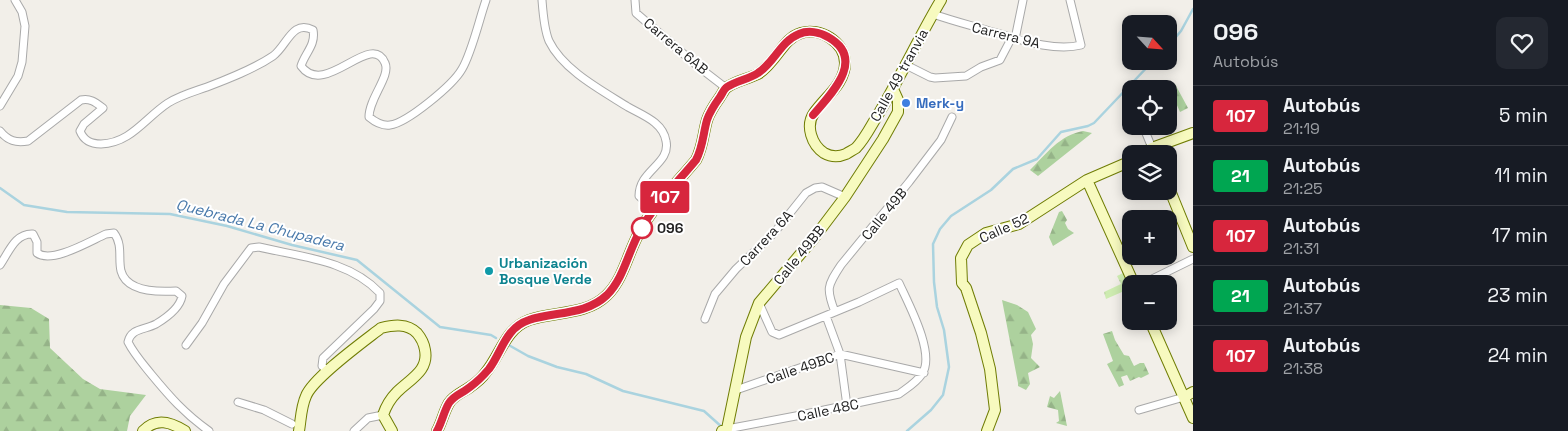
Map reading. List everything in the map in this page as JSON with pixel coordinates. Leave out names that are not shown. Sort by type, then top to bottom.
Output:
[{"type":"main road","name":"Calle 49 tranvia","points":[[726,88],[758,73],[788,40],[800,33],[809,31],[824,34],[839,45],[844,53],[844,73],[838,84],[813,115],[810,126],[811,137],[817,147],[826,154],[837,157],[855,148],[864,137],[893,89],[941,0]]},
{"type":"main road","points":[[437,431],[448,404],[454,397],[471,387],[483,376],[506,338],[516,326],[529,320],[575,311],[590,306],[607,295],[619,278],[639,233],[654,210],[696,160],[701,151],[710,113],[726,88]]},
{"type":"main road","name":"Calle 49BB","points":[[724,430],[736,390],[746,337],[759,303],[814,238],[845,197],[879,145],[898,112],[898,100],[893,89]]},
{"type":"main road","points":[[1167,145],[1193,133]]},
{"type":"main road","name":"Calle 52","points":[[987,431],[995,410],[992,378],[981,333],[966,288],[962,283],[961,258],[968,245],[986,233],[1019,224],[1087,180],[1122,165]]},
{"type":"main road","points":[[1087,180],[1130,275]]},
{"type":"main road","points":[[1174,200],[1193,247]]},
{"type":"main road","points":[[295,428],[306,395],[315,383],[380,328],[392,325],[406,326],[415,331],[424,342],[426,358],[422,371],[396,393],[387,404],[383,415],[392,431]]},
{"type":"main road","points":[[1155,330],[1188,394],[1193,418]]},
{"type":"main road","points":[[143,431],[147,427],[159,422],[174,424],[185,431]]},
{"type":"street","points":[[0,106],[18,76],[22,62],[25,26],[22,12],[15,0]]},
{"type":"street","points":[[0,131],[8,139],[17,143],[28,141],[81,100],[86,99],[95,102],[103,108],[84,124],[80,131],[82,136],[88,142],[112,144],[125,139],[166,104],[186,93],[237,75],[274,56],[300,27],[307,27],[313,30],[314,37],[311,48],[303,59],[301,66],[306,72],[315,75],[326,74],[338,70],[360,56],[377,54],[383,57],[387,66],[384,78],[369,108],[369,117],[375,122],[389,125],[402,121],[415,113],[449,84],[462,70],[486,0]]},
{"type":"street","points":[[542,0],[543,18],[549,40],[557,55],[578,74],[653,121],[664,135],[667,143],[666,153],[659,164],[645,177],[639,186],[639,196],[654,210]]},
{"type":"street","name":"Carrera 6AB","points":[[635,0],[636,13],[726,88]]},
{"type":"street","points":[[906,65],[930,77],[966,76],[981,67],[1000,60],[1013,39],[1023,0]]},
{"type":"street","name":"Carrera 9A","points":[[933,14],[1013,39],[1060,47],[1072,47],[1080,45],[1070,0]]},
{"type":"street","name":"Calle 49B","points":[[835,312],[828,294],[831,280],[841,265],[909,182],[940,140],[952,118]]},
{"type":"street","name":"Carrera 6A","points":[[705,319],[715,294],[736,269],[774,233],[806,193],[814,188],[822,187],[845,197]]},
{"type":"street","points":[[0,265],[16,240],[23,235],[33,234],[37,242],[37,253],[45,257],[58,255],[112,233],[118,238],[121,271],[130,284],[153,291],[176,291],[182,296],[178,308],[155,325],[139,330],[129,338],[128,342],[134,354],[171,399],[187,415],[209,431]]},
{"type":"street","points":[[186,344],[202,323],[238,263],[251,248],[259,247],[334,264],[358,274],[380,293],[380,301],[374,309],[322,358],[322,366],[328,372]]},
{"type":"street","points":[[1161,275],[1193,260]]},
{"type":"street","points":[[759,303],[772,332],[779,335],[899,283],[922,335],[926,355],[924,373]]},
{"type":"street","points":[[826,316],[840,354],[847,406]]},
{"type":"street","name":"Calle 49BC","points":[[736,390],[840,354],[924,373]]},
{"type":"street","name":"Calle 48C","points":[[724,430],[899,394],[912,386],[924,373]]},
{"type":"street","points":[[1139,410],[1188,394]]},
{"type":"street","points":[[238,402],[264,410],[295,428]]},
{"type":"street","points":[[354,431],[368,418],[383,415]]},
{"type":"green space","points":[[1177,88],[1188,108],[1180,112],[1177,105]]},
{"type":"green space","points":[[1083,131],[1092,133],[1038,176],[1030,170],[1060,141]]},
{"type":"green space","points":[[1062,211],[1067,220],[1065,223],[1068,229],[1074,233],[1053,246],[1049,237],[1059,212]]},
{"type":"green space","points":[[1123,273],[1124,275],[1122,275],[1122,292],[1106,299],[1104,292],[1121,284],[1117,276]]},
{"type":"green space","points":[[1002,300],[1017,305],[1028,312],[1036,329],[1031,335],[1033,344],[1031,358],[1040,367],[1028,373],[1030,384],[1026,390],[1018,386]]},
{"type":"green space","points":[[0,305],[31,308],[49,319],[50,348],[83,379],[100,389],[146,395],[130,416],[127,431],[0,431]]},
{"type":"green space","points":[[1112,331],[1124,355],[1129,356],[1134,366],[1144,363],[1149,374],[1130,381],[1127,375],[1121,377],[1124,385],[1119,387],[1107,364],[1113,361],[1103,334]]},
{"type":"green space","points":[[1060,391],[1067,426],[1056,423],[1059,421],[1058,410],[1047,407],[1050,396],[1054,398]]},
{"type":"waterway","points":[[1178,34],[1193,9]]},
{"type":"waterway","points":[[907,431],[931,410],[943,395],[949,367],[944,330],[937,307],[934,282],[933,244],[940,229],[951,216],[991,190],[1013,169],[1037,159],[1061,132],[1094,123],[1144,70]]},
{"type":"waterway","name":"Quebrada La Chupadera","points":[[0,188],[24,205],[67,212],[170,214],[227,226],[292,245],[357,260],[440,327],[491,335],[496,338]]},
{"type":"waterway","name":"Quebrada La Chupadera","points":[[507,344],[528,356],[557,367],[586,374],[623,391],[704,411],[723,428]]},
{"type":"bus line","name":"107","points":[[437,431],[448,404],[454,397],[471,387],[483,376],[506,338],[516,326],[529,320],[575,311],[590,306],[607,295],[619,278],[643,226],[696,160],[701,151],[710,113],[726,88],[758,73],[788,40],[800,33],[809,31],[824,34],[831,38],[844,53],[845,62],[844,73],[838,84],[813,115]]},
{"type":"place","name":"Merk-y","points":[[906,103]]},
{"type":"place","name":"096","points":[[642,228]]},
{"type":"place","name":"Urbanización Bosque Verde","points":[[489,271]]}]
